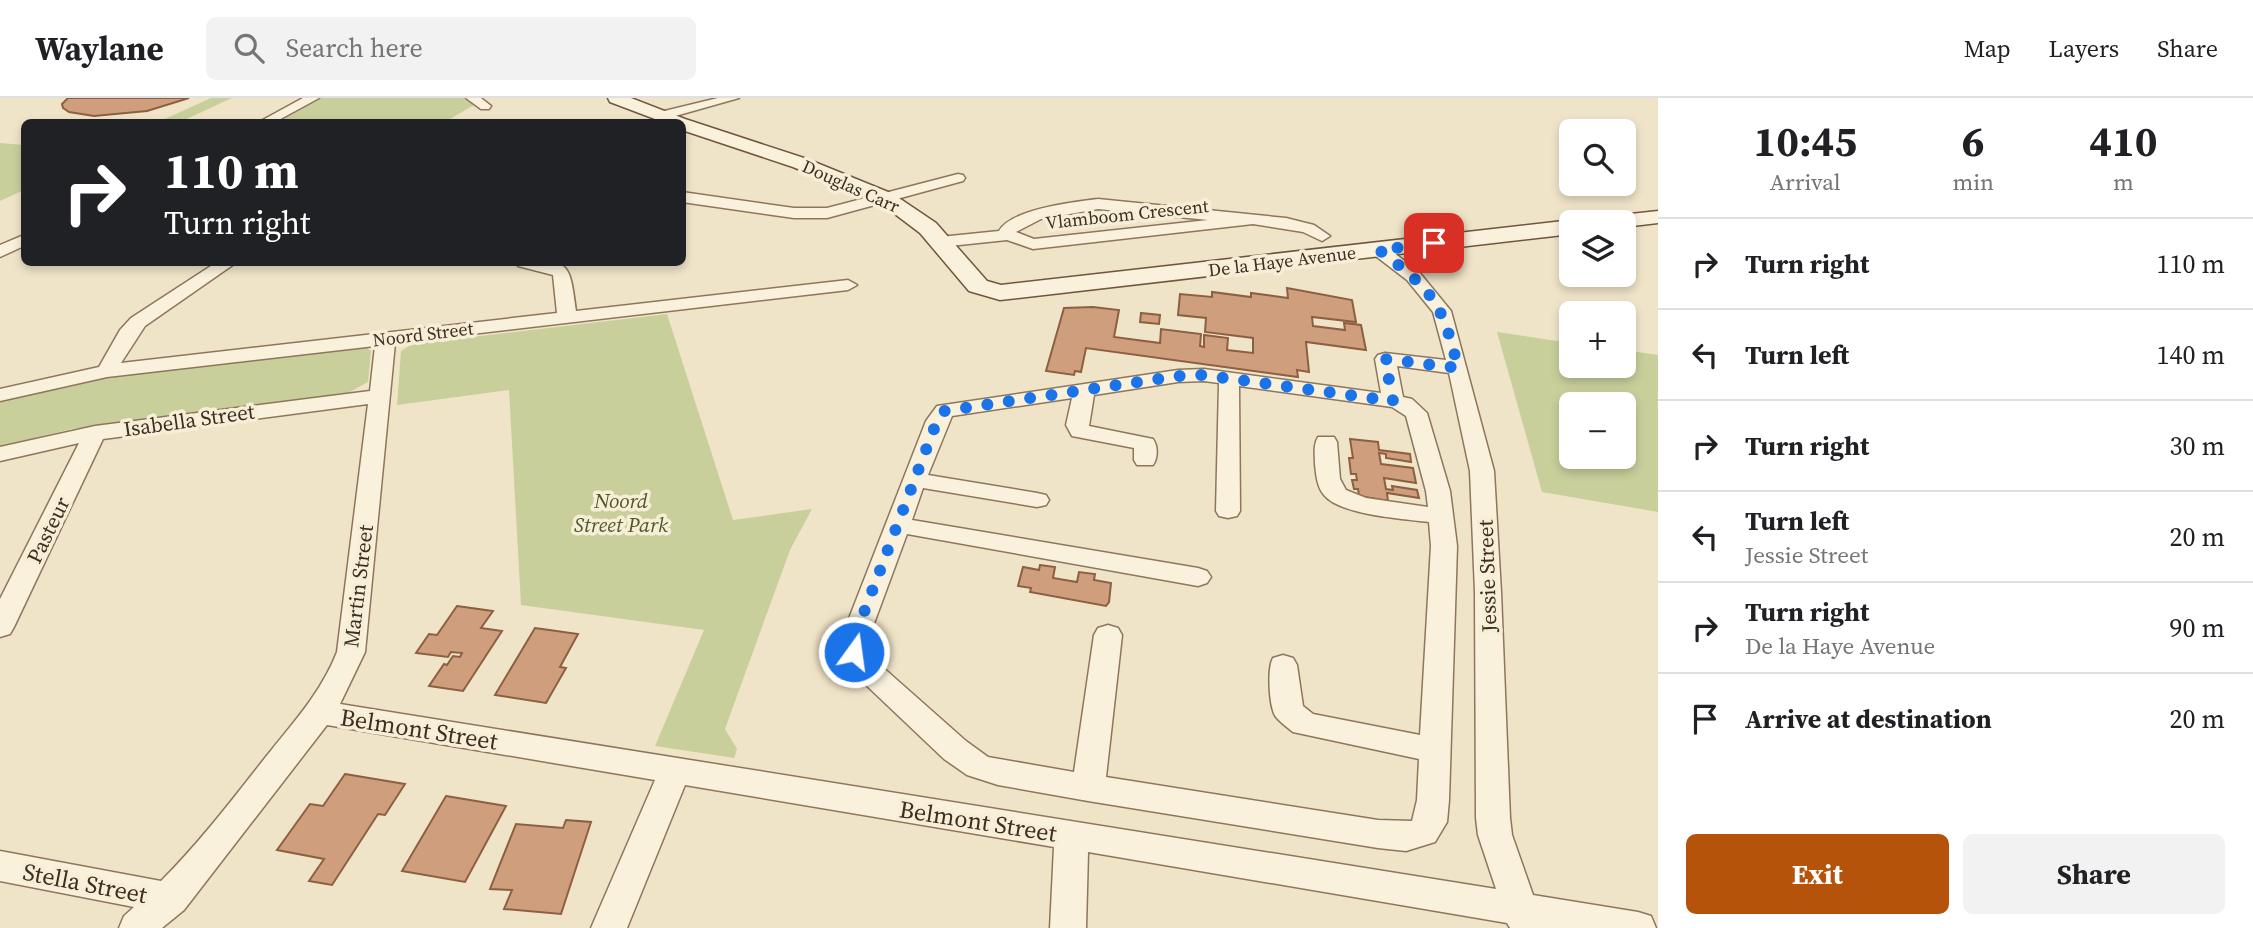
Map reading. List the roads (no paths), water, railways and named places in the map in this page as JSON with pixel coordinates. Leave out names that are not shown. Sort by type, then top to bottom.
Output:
[{"type":"street","points":[[272,119],[313,98]]},
{"type":"street","name":"Douglas Carr","points":[[616,98],[669,119]]},
{"type":"street","points":[[661,116],[733,98]]},
{"type":"street","name":"Douglas Carr","points":[[686,125],[800,163],[886,198],[917,219],[974,283],[992,291]]},
{"type":"street","points":[[686,198],[810,214],[844,211],[958,177]]},
{"type":"street","name":"Vlamboom Crescent","points":[[1008,235],[1010,226],[1020,222],[1084,205],[1120,205],[1300,226],[1322,236]]},
{"type":"street","points":[[1636,219],[1658,217]]},
{"type":"street","name":"Vlamboom Crescent","points":[[940,242],[1008,235],[1027,243],[1044,243],[1251,220]]},
{"type":"street","name":"De la Haye Avenue","points":[[992,291],[1013,293],[1559,229]]},
{"type":"street","points":[[0,253],[21,242]]},
{"type":"street","name":"Jessie Street","points":[[1379,250],[1413,276],[1442,311],[1438,372],[1482,471],[1488,592],[1493,818],[1496,835],[1524,919]]},
{"type":"street","points":[[107,371],[130,330],[138,322],[223,266]]},
{"type":"street","points":[[547,266],[562,273],[567,318]]},
{"type":"street","name":"Noord Street","points":[[0,395],[107,371],[848,285]]},
{"type":"street","name":"Martin Street","points":[[137,928],[170,899],[208,856],[318,712],[346,669],[351,652],[386,338]]},
{"type":"street","points":[[1393,401],[1386,365],[1438,372]]},
{"type":"street","points":[[1203,375],[1229,379],[1393,401],[1404,404],[1416,413],[1438,491],[1444,546],[1430,822],[1423,832],[1406,837],[1027,778],[978,765],[955,750],[862,667],[853,645],[937,421],[944,411],[1178,376],[1203,375]]},
{"type":"street","points":[[1228,511],[1229,379]]},
{"type":"street","points":[[1084,390],[1077,425],[1080,431],[1142,443],[1146,445],[1145,460]]},
{"type":"street","name":"Isabella Street","points":[[0,454],[95,433],[379,396]]},
{"type":"street","name":"Pasteur","points":[[0,627],[95,433]]},
{"type":"street","points":[[1325,442],[1331,489],[1337,498],[1440,516]]},
{"type":"street","points":[[915,480],[1037,500]]},
{"type":"street","points":[[897,525],[1198,578]]},
{"type":"street","points":[[1088,788],[1108,635]]},
{"type":"street","points":[[1283,664],[1288,711],[1304,724],[1435,750]]},
{"type":"street","name":"Belmont Street","points":[[318,712],[1072,836],[1524,919],[1638,928]]},
{"type":"street","points":[[609,928],[675,771]]},
{"type":"street","points":[[1068,928],[1072,836]]},
{"type":"street","name":"Stella Street","points":[[0,866],[170,899]]},
{"type":"park label","name":"Noord Street Park","points":[[621,512]]}]
